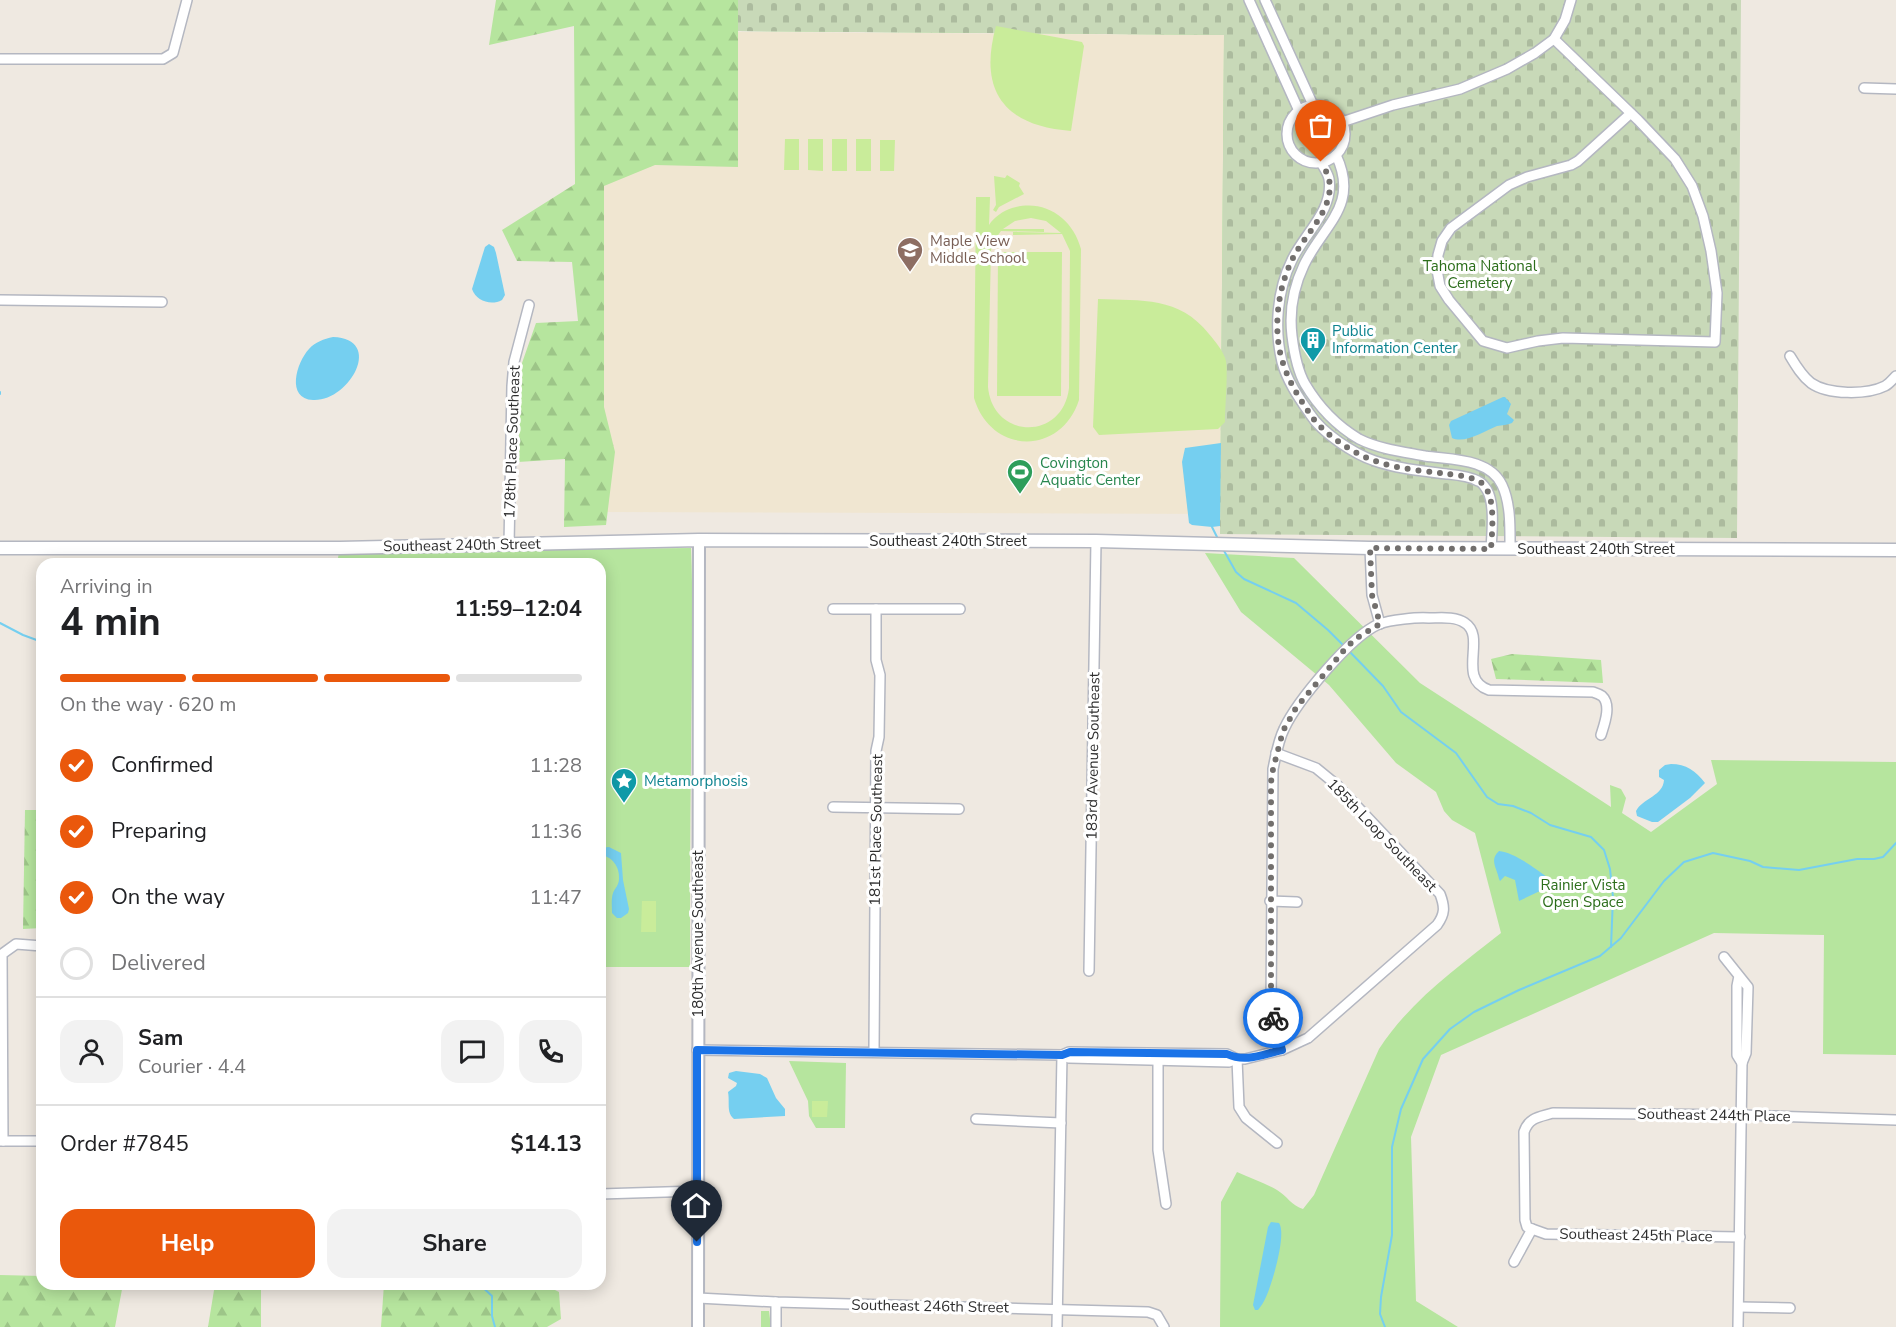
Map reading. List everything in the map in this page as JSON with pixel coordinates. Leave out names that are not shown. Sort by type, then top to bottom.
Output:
[{"type":"main road","name":"Southeast 240th Street","points":[[0,548],[340,548],[699,540],[1096,541],[1370,548],[1896,550]]},
{"type":"street","points":[[0,59],[163,59],[173,53],[187,0]]},
{"type":"street","points":[[1249,0],[1299,111]]},
{"type":"street","points":[[1265,0],[1313,105]]},
{"type":"street","points":[[1342,122],[1393,105],[1460,89],[1507,69],[1554,39],[1565,20],[1571,0]]},
{"type":"street","points":[[1554,39],[1631,113],[1675,159],[1692,186],[1703,216],[1718,293],[1715,342],[1563,338],[1507,348],[1483,341],[1440,286],[1437,270],[1442,241],[1451,228],[1509,185],[1578,161],[1631,113]]},
{"type":"street","points":[[1864,88],[1896,89]]},
{"type":"street","points":[[1313,105],[1323,106],[1332,111],[1342,122],[1344,140],[1336,155],[1313,163],[1298,157],[1287,138],[1289,123],[1299,111],[1313,105]]},
{"type":"street","points":[[1336,155],[1341,166],[1343,198],[1336,217],[1305,264],[1295,286],[1291,306],[1293,349],[1305,383],[1321,407],[1360,439],[1389,449],[1463,460],[1493,473],[1502,485],[1508,517],[1510,549]]},
{"type":"street","points":[[1321,162],[1329,178],[1326,205],[1291,260],[1278,310],[1278,339],[1282,364],[1293,389],[1309,413],[1327,432],[1353,451],[1376,462],[1480,481],[1487,489],[1491,499],[1491,549]]},
{"type":"street","points":[[0,300],[162,302]]},
{"type":"street","name":"178th Place Southeast","points":[[509,545],[512,386],[514,362],[529,305]]},
{"type":"street","points":[[1790,356],[1800,372],[1812,384],[1835,391],[1854,393],[1872,390],[1887,385],[1896,376]]},
{"type":"street","points":[[1426,456],[1426,471]]},
{"type":"street","points":[[1491,516],[1508,517]]},
{"type":"street","name":"180th Avenue Southeast","points":[[698,1327],[699,540]]},
{"type":"street","name":"183rd Avenue Southeast","points":[[1089,971],[1096,541]]},
{"type":"street","points":[[1370,548],[1372,595],[1380,624]]},
{"type":"street","points":[[833,609],[960,609]]},
{"type":"street","name":"181st Place Southeast","points":[[874,1052],[876,751],[879,736],[880,675],[876,660],[876,609]]},
{"type":"street","points":[[1282,1050],[1271,1003],[1271,782],[1276,753],[1283,731],[1296,708],[1355,639],[1380,624],[1423,618],[1456,619],[1467,624],[1472,633],[1473,673],[1479,685],[1490,690],[1593,692],[1602,696],[1606,703],[1606,720],[1601,735]]},
{"type":"street","name":"185th Loop Southeast","points":[[1237,1059],[1282,1050],[1308,1038],[1437,925],[1444,910],[1440,894],[1338,786],[1316,768],[1276,753]]},
{"type":"street","points":[[833,807],[959,809]]},
{"type":"street","points":[[1270,901],[1297,902]]},
{"type":"street","points":[[36,946],[16,944],[2,954],[2,1141],[36,1141]]},
{"type":"street","points":[[1724,957],[1739,976],[1737,1055],[1742,1063],[1738,1327]]},
{"type":"street","points":[[697,1050],[1062,1055],[1070,1052],[1158,1057],[1227,1054],[1237,1059],[1239,1107],[1246,1118],[1277,1143]]},
{"type":"street","points":[[1057,1327],[1062,1055]]},
{"type":"street","points":[[1158,1057],[1158,1150],[1166,1204]]},
{"type":"street","name":"Southeast 244th Place","points":[[1532,1229],[1527,1227],[1525,1220],[1524,1132],[1532,1118],[1553,1113],[1741,1115],[1896,1120]]},
{"type":"street","points":[[976,1119],[1061,1123]]},
{"type":"street","points":[[606,1194],[698,1191]]},
{"type":"street","points":[[1514,1262],[1532,1229]]},
{"type":"street","name":"Southeast 245th Place","points":[[1532,1229],[1546,1234],[1740,1237]]},
{"type":"street","name":"Southeast 246th Street","points":[[698,1298],[1148,1312],[1157,1315],[1162,1323]]},
{"type":"street","points":[[776,1302],[776,1327]]},
{"type":"street","points":[[1739,1307],[1790,1308]]},
{"type":"shaded area","name":"Maple View Middle School","points":[[595,31],[1224,35],[1220,514],[601,512]]},
{"type":"green space","points":[[496,0],[1234,0],[1220,529],[1224,35],[738,31],[738,167],[655,165],[604,186],[604,407],[615,452],[606,525],[564,527],[565,459],[518,462],[522,363],[536,323],[578,321],[572,262],[517,261],[502,230],[575,184],[574,26],[489,45]]},
{"type":"green space","name":"Tahoma National Cemetery","points":[[738,0],[1741,0],[1737,538],[1220,534],[1224,35],[738,31]]},
{"type":"green space","points":[[996,26],[1082,42],[1084,46],[1071,131],[1028,122],[1013,113],[1002,101],[994,86],[991,69],[991,49]]},
{"type":"green space","points":[[785,139],[799,139],[799,170],[784,170]]},
{"type":"green space","points":[[808,139],[823,139],[823,171],[808,170]]},
{"type":"green space","points":[[832,139],[847,139],[847,171],[832,171]]},
{"type":"green space","points":[[856,139],[871,139],[871,171],[856,171]]},
{"type":"green space","points":[[880,140],[895,140],[894,171],[880,171]]},
{"type":"green space","points":[[1007,175],[1020,183],[1019,186],[1024,194],[999,207],[996,212],[993,210],[996,205],[994,176],[1005,178]]},
{"type":"green space","points":[[976,197],[990,197],[989,225],[993,219],[1012,208],[1035,206],[1046,208],[1056,213],[1071,228],[1081,249],[1079,400],[1070,418],[1057,431],[1042,439],[1026,441],[1010,438],[995,430],[983,417],[974,398]],"holes":[[[1031,218],[1046,221],[1061,233],[1013,232],[1013,235],[1062,234],[1070,251],[1069,388],[1064,405],[1055,418],[1042,425],[1028,427],[1014,425],[1002,417],[993,404],[988,387],[991,250],[993,242],[1001,231],[1044,232],[1044,229],[1003,229],[1015,221]]]},
{"type":"green space","points":[[998,252],[1062,252],[1061,396],[997,396]]},
{"type":"green space","points":[[1098,299],[1145,301],[1172,307],[1185,313],[1209,334],[1226,361],[1225,422],[1218,429],[1099,435],[1093,427]]},
{"type":"green space","points":[[691,548],[690,967],[606,967],[606,558],[338,558],[339,552]]},
{"type":"green space","name":"Rainier Vista Open Space","points":[[1205,553],[1294,558],[1420,683],[1611,807],[1610,785],[1621,789],[1626,798],[1622,813],[1651,832],[1717,784],[1711,760],[1896,762],[1896,1055],[1823,1054],[1824,935],[1714,933],[1441,1055],[1411,1137],[1416,1301],[1458,1327],[1220,1327],[1221,1202],[1237,1172],[1277,1190],[1303,1209],[1314,1195],[1379,1049],[1391,1032],[1435,986],[1501,933],[1475,833],[1452,820],[1444,811],[1436,792],[1396,763],[1329,685],[1241,612]]},
{"type":"green space","points":[[1512,654],[1601,660],[1603,683],[1496,679],[1491,659]]},
{"type":"green space","points":[[25,810],[36,810],[36,928],[23,929]]},
{"type":"green space","points":[[642,901],[656,901],[656,932],[641,932]]},
{"type":"green space","points":[[789,1061],[846,1063],[845,1128],[816,1128],[809,1116],[808,1101]]},
{"type":"green space","points":[[812,1101],[828,1101],[827,1117],[812,1117]]},
{"type":"green space","points":[[0,1275],[36,1276],[36,1290],[122,1290],[115,1327],[0,1327]]},
{"type":"green space","points":[[214,1290],[261,1290],[261,1327],[208,1327]]},
{"type":"green space","points":[[384,1290],[555,1290],[559,1292],[561,1319],[547,1327],[381,1327]]},
{"type":"green space","points":[[761,1311],[769,1311],[771,1327],[761,1327]]},
{"type":"water","points":[[489,244],[494,247],[496,253],[505,295],[498,302],[480,299],[472,289],[485,247]]},
{"type":"water","points":[[333,337],[349,340],[357,348],[359,358],[356,370],[339,391],[326,398],[313,400],[305,398],[299,394],[296,387],[300,363],[314,344]]},
{"type":"water","points":[[1503,397],[1511,404],[1507,414],[1514,420],[1512,423],[1497,426],[1469,438],[1452,438],[1449,425],[1451,421]]},
{"type":"water","points":[[1221,443],[1220,526],[1192,525],[1189,523],[1182,462],[1185,448]]},
{"type":"water","points":[[1671,764],[1690,769],[1705,783],[1690,798],[1658,822],[1637,816],[1636,811],[1639,807],[1657,793],[1663,785],[1664,780],[1659,777],[1659,770]]},
{"type":"water","points":[[606,847],[621,853],[623,880],[629,909],[628,913],[621,918],[617,918],[612,913],[612,895],[619,881],[619,875],[612,860],[606,857]]},
{"type":"water","points":[[1499,851],[1524,861],[1547,877],[1549,882],[1540,891],[1519,901],[1515,880],[1505,876],[1500,881],[1499,879],[1494,858]]},
{"type":"water","points":[[736,1071],[760,1074],[767,1078],[776,1098],[785,1109],[785,1116],[734,1119],[729,1110],[728,1092],[737,1083],[728,1078],[729,1073]]},
{"type":"water","points":[[1271,1222],[1279,1223],[1280,1248],[1269,1291],[1258,1310],[1255,1310],[1253,1305],[1268,1227]]},
{"type":"waterway","points":[[1212,527],[1219,541]]},
{"type":"waterway","points":[[1223,549],[1236,572],[1244,579],[1296,603],[1344,646]]},
{"type":"waterway","points":[[0,623],[36,640]]},
{"type":"waterway","points":[[1348,650],[1383,686],[1401,712],[1456,753],[1487,797],[1498,804],[1513,806],[1531,813],[1550,825],[1591,837],[1604,850],[1610,869],[1613,897],[1611,947]]},
{"type":"waterway","points":[[1385,1327],[1380,1314],[1392,1235],[1392,1147],[1401,1109],[1423,1059],[1450,1029],[1474,1012],[1519,990],[1600,956],[1621,938],[1664,881],[1684,862],[1713,853],[1750,861],[1763,867],[1799,870],[1857,859],[1883,857],[1896,843]]},
{"type":"waterway","points":[[486,1290],[492,1296],[492,1316],[495,1327]]},
{"type":"way so far","points":[[1273,1018],[1270,901],[1271,782],[1283,731],[1296,708],[1345,649],[1355,639],[1380,624],[1372,595],[1370,548],[1491,549],[1491,499],[1487,489],[1480,481],[1376,462],[1353,451],[1312,418],[1293,389],[1282,364],[1278,339],[1278,310],[1291,260],[1326,205],[1329,178],[1321,162]]},
{"type":"place","name":"Maple View Middle School","points":[[910,273]]},
{"type":"place","name":"Public Information Center","points":[[1313,363]]},
{"type":"place","name":"Covington Aquatic Center","points":[[1020,495]]},
{"type":"place","name":"Metamorphosis","points":[[624,804]]},
{"type":"route","points":[[697,1242],[697,1050],[1062,1055],[1070,1052],[1227,1054],[1237,1059],[1245,1059],[1282,1050],[1273,1018]]}]
